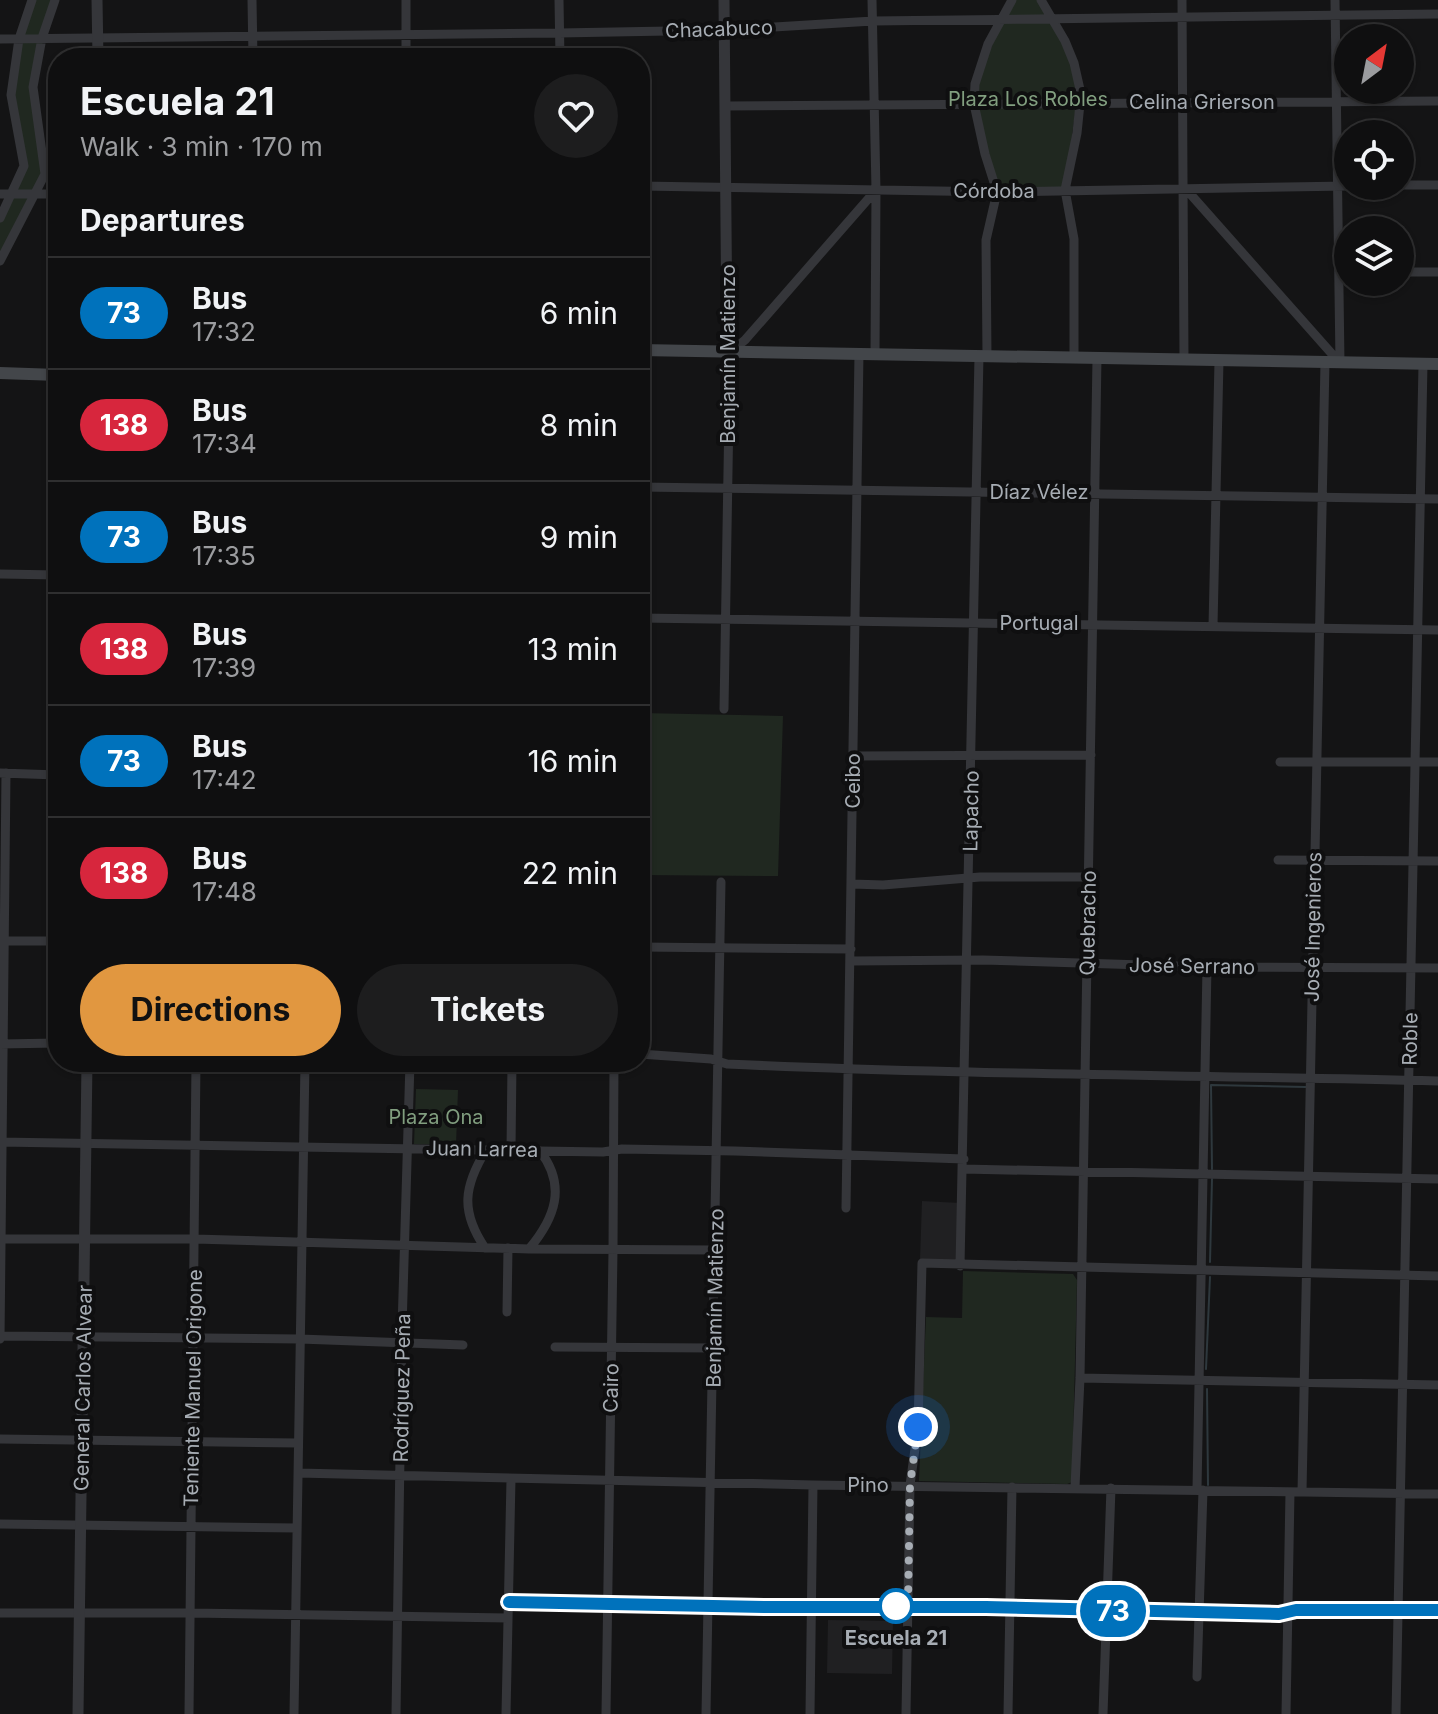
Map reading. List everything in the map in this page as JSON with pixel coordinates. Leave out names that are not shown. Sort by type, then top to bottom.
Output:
[{"type":"main road","points":[[650,350],[1438,364]]},
{"type":"main road","points":[[0,373],[48,375]]},
{"type":"street","points":[[0,218],[21,177],[24,159],[11,95],[19,39],[32,0]]},
{"type":"street","points":[[0,261],[36,194],[45,167],[33,87],[42,38],[55,0]]},
{"type":"street","points":[[97,0],[98,48]]},
{"type":"street","points":[[252,0],[253,48]]},
{"type":"street","points":[[406,0],[406,48]]},
{"type":"street","points":[[559,0],[560,48]]},
{"type":"street","name":"Benjamín Matienzo","points":[[724,0],[727,335],[730,352],[724,709]]},
{"type":"street","points":[[872,0],[875,354]]},
{"type":"street","points":[[997,192],[974,104],[975,84],[979,66],[1000,18],[1012,0]]},
{"type":"street","points":[[1041,0],[1054,18],[1074,63],[1081,103],[1065,190],[1074,239],[1074,358]]},
{"type":"street","points":[[1182,0],[1184,359]]},
{"type":"street","points":[[1335,0],[1335,24]]},
{"type":"street","name":"Chacabuco","points":[[0,39],[559,33],[724,30],[873,21],[1000,18],[1438,14]]},
{"type":"street","name":"Celina Grierson","points":[[1414,101],[1438,101]]},
{"type":"street","name":"Celina Grierson","points":[[725,106],[1334,102]]},
{"type":"street","points":[[1414,185],[1438,185]]},
{"type":"street","name":"Córdoba","points":[[650,186],[997,192],[1334,186]]},
{"type":"street","points":[[1185,188],[1340,363]]},
{"type":"street","points":[[730,352],[745,340],[876,190]]},
{"type":"street","name":"Lapacho","points":[[960,1266],[986,240],[997,192]]},
{"type":"street","points":[[0,194],[48,194]]},
{"type":"street","points":[[1414,272],[1438,272]]},
{"type":"street","points":[[1340,363],[1343,296]]},
{"type":"street","name":"Ceibo","points":[[846,1208],[859,353]]},
{"type":"street","name":"Quebracho","points":[[1075,1487],[1086,1072],[1097,358]]},
{"type":"street","points":[[1213,626],[1219,361]]},
{"type":"street","name":"José Ingenieros","points":[[1302,1492],[1325,362]]},
{"type":"street","name":"Roble","points":[[1396,1714],[1423,364]]},
{"type":"street","name":"Díaz Vélez","points":[[650,487],[1438,499]]},
{"type":"street","points":[[0,574],[48,575]]},
{"type":"street","name":"Portugal","points":[[650,618],[1438,630]]},
{"type":"street","points":[[853,756],[1091,755]]},
{"type":"street","points":[[1280,762],[1438,762]]},
{"type":"street","points":[[48,775],[3,773],[0,1338],[193,1337],[463,1345]]},
{"type":"street","points":[[1278,860],[1438,861]]},
{"type":"street","points":[[852,884],[883,885],[970,878],[1089,877]]},
{"type":"street","name":"Benjamín Matienzo","points":[[706,1714],[721,882]]},
{"type":"street","points":[[2,941],[48,941]]},
{"type":"street","points":[[650,947],[851,949]]},
{"type":"street","name":"José Serrano","points":[[851,961],[1438,968]]},
{"type":"street","points":[[1197,1677],[1207,967]]},
{"type":"street","points":[[2,1044],[48,1043]]},
{"type":"street","points":[[650,1055],[850,1070],[1086,1072],[1438,1081]]},
{"type":"street","name":"General Carlos Alvear","points":[[78,1714],[87,1072]]},
{"type":"street","name":"Teniente Manuel Origone","points":[[189,1714],[196,1072]]},
{"type":"street","points":[[294,1714],[305,1072]]},
{"type":"street","name":"Rodríguez Peña","points":[[396,1714],[410,1072]]},
{"type":"street","points":[[511,1150],[512,1072]]},
{"type":"street","name":"Cairo","points":[[606,1714],[614,1072]]},
{"type":"street","name":"Juan Larrea","points":[[2,1142],[847,1154],[1084,1172],[1438,1179]]},
{"type":"street","points":[[485,1248],[471,1222],[467,1196],[469,1181],[486,1150]]},
{"type":"street","points":[[529,1249],[553,1214],[552,1173],[540,1151]]},
{"type":"street","points":[[1,1239],[195,1239],[405,1247],[716,1250]]},
{"type":"street","points":[[507,1312],[508,1248]]},
{"type":"street","points":[[906,1714],[910,1485],[918,1427],[922,1263],[1438,1276]]},
{"type":"street","points":[[555,1347],[713,1348]]},
{"type":"street","points":[[1080,1378],[1438,1385]]},
{"type":"street","points":[[0,1439],[298,1443]]},
{"type":"street","name":"Pino","points":[[298,1473],[813,1485],[1438,1494]]},
{"type":"street","points":[[506,1714],[511,1479]]},
{"type":"street","points":[[810,1714],[813,1485]]},
{"type":"street","points":[[1008,1714],[1012,1487]]},
{"type":"street","points":[[1103,1714],[1111,1488]]},
{"type":"street","points":[[1286,1714],[1290,1492]]},
{"type":"street","points":[[0,1524],[297,1528]]},
{"type":"street","points":[[509,1602],[1011,1607],[1279,1614],[1289,1610],[1438,1610]]},
{"type":"street","points":[[0,1613],[508,1618]]},
{"type":"shaded area","points":[[922,1201],[960,1203],[958,1262],[920,1260]]},
{"type":"shaded area","points":[[828,1620],[893,1621],[892,1674],[827,1673]]},
{"type":"green space","points":[[32,0],[55,0],[34,73],[45,167],[0,261],[0,218],[24,166],[11,95]]},
{"type":"green space","name":"Plaza Los Robles","points":[[1012,0],[1041,0],[1054,18],[1079,82],[1065,190],[997,192],[985,154],[975,84]]},
{"type":"green space","points":[[650,713],[783,716],[778,876],[650,875]]},
{"type":"green space","name":"Plaza Ona","points":[[416,1089],[458,1090],[456,1145],[414,1144]]},
{"type":"green space","points":[[963,1271],[1073,1274],[1077,1280],[1072,1482],[919,1481],[926,1317],[962,1318]]},
{"type":"waterway","points":[[1212,1169],[1211,1085],[1306,1087]]},
{"type":"waterway","points":[[1210,1262],[1212,1179]]},
{"type":"waterway","points":[[1206,1369],[1210,1277]]},
{"type":"waterway","points":[[1207,1389],[1208,1485]]},
{"type":"bus line","name":"73","points":[[509,1602],[764,1607],[889,1605],[1279,1614],[1289,1610],[1438,1610]]},
{"type":"place","name":"Escuela 21","points":[[896,1606]]},
{"type":"route","points":[[896,1606],[908,1606],[910,1485],[918,1427]]}]
